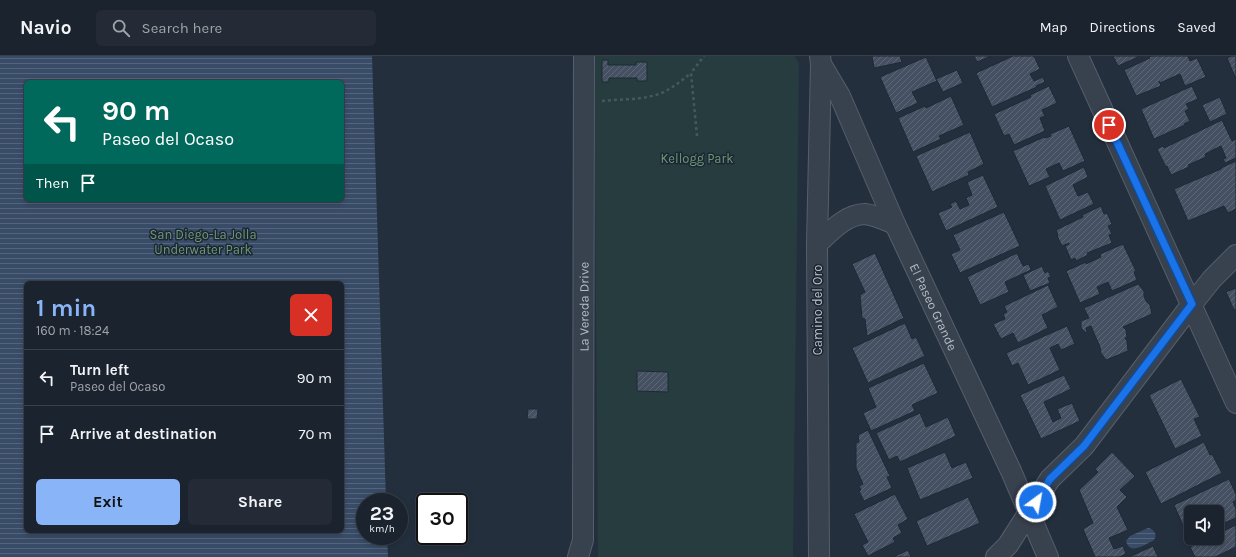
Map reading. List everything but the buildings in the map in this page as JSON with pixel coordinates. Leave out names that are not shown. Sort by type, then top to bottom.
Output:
[{"type":"street","name":"La Vereda Drive","points":[[578,557],[584,540],[584,56]]},
{"type":"street","points":[[1078,56],[1236,403]]},
{"type":"street","name":"El Paseo Grande","points":[[820,60],[840,96],[895,224],[1011,471],[1048,557]]},
{"type":"street","name":"Camino del Oro","points":[[820,60],[817,244],[820,557]]},
{"type":"street","points":[[817,244],[842,222],[855,216],[864,214],[875,216],[895,224]]},
{"type":"street","points":[[996,557],[1008,545],[1050,479],[1084,446],[1192,304],[1212,279],[1236,255]]},
{"type":"path","points":[[584,102],[640,98],[656,95],[672,87],[691,73],[704,56]]},
{"type":"path","points":[[691,73],[697,136]]},
{"type":"green space","name":"Kellogg Park","points":[[594,56],[795,56],[799,64],[793,557],[598,557]]},
{"type":"water","name":"San Diego-La Jolla Underwater Park","points":[[0,56],[372,56],[386,493],[356,493],[356,545],[387,545],[388,557],[0,557]]},
{"type":"water","points":[[1148,528],[1155,532],[1156,536],[1154,540],[1136,548],[1129,547],[1126,541],[1130,536]]},
{"type":"route","points":[[1036,502],[1050,479],[1084,446],[1192,304],[1109,125]]}]
